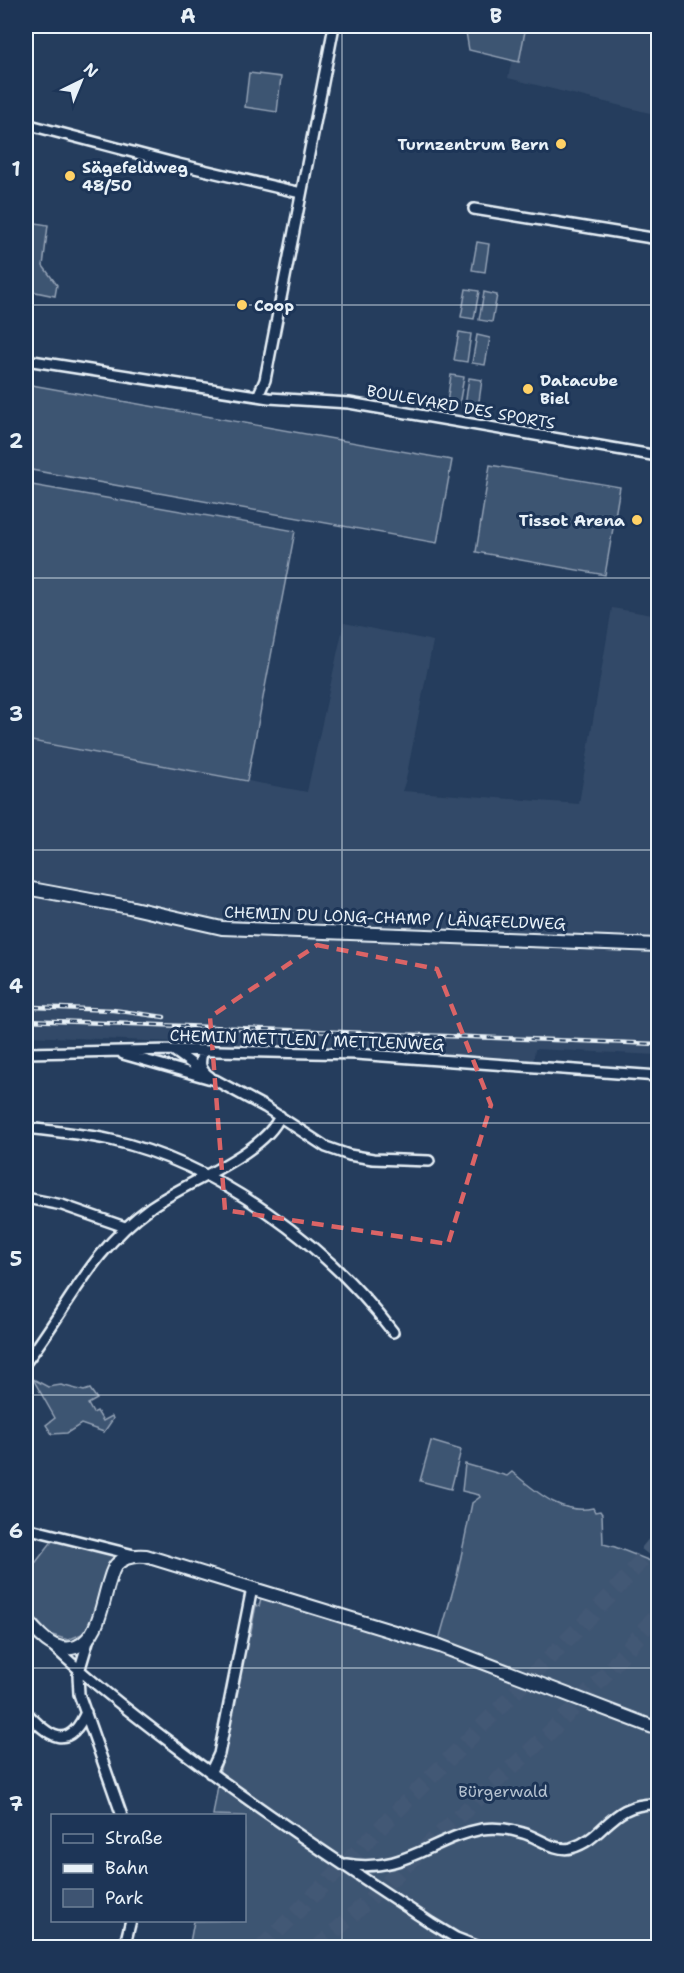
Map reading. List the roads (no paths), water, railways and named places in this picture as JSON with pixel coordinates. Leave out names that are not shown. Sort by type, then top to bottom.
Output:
[{"type":"street","points":[[258,396],[265,380],[334,26]]},
{"type":"street","points":[[26,124],[301,194]]},
{"type":"street","points":[[474,209],[658,239]]},
{"type":"street","name":"BOULEVARD DES SPORTS","points":[[26,360],[258,396],[350,403],[658,456]]},
{"type":"street","name":"CHEMIN DU LONG-CHAMP / LÄNGFELDWEG","points":[[26,888],[129,907],[222,928],[658,945]]},
{"type":"street","points":[[173,1050],[215,1080],[280,1116],[326,1147],[349,1155],[373,1159],[429,1161]]},
{"type":"street","points":[[202,1050],[199,1062],[202,1071]]},
{"type":"street","name":"CHEMIN METTLEN / METTLENWEG","points":[[26,1053],[202,1050],[356,1054],[658,1076]]},
{"type":"street","points":[[109,1051],[215,1080]]},
{"type":"street","points":[[26,1359],[88,1269],[125,1227],[153,1205],[253,1148],[275,1127],[280,1116]]},
{"type":"street","points":[[26,1128],[112,1140],[143,1149],[206,1174],[251,1201],[345,1276],[393,1332]]},
{"type":"street","points":[[26,1198],[62,1205],[125,1227]]},
{"type":"street","points":[[26,1528],[137,1556],[146,1556],[440,1646],[658,1729]]},
{"type":"street","points":[[122,1814],[77,1681],[113,1569],[123,1560],[137,1556]]},
{"type":"street","points":[[210,1773],[219,1754],[252,1588]]},
{"type":"street","points":[[26,1620],[79,1670],[210,1773],[431,1923],[456,1938],[482,1947]]},
{"type":"street","points":[[54,1647],[71,1648],[82,1644],[89,1638]]},
{"type":"street","points":[[26,1712],[48,1735],[61,1737],[76,1730],[86,1713]]},
{"type":"street","points":[[342,1864],[360,1867],[396,1863],[482,1829],[497,1828],[525,1833],[546,1843],[567,1849],[578,1846],[589,1839],[613,1816],[625,1810],[638,1805],[658,1804]]},
{"type":"street","points":[[124,1947],[130,1922]]},
{"type":"tunnel","points":[[261,1948],[592,1615],[658,1540]]},
{"type":"tunnel","points":[[317,1948],[550,1732],[600,1681],[658,1613]]},
{"type":"railway","points":[[33,1007],[113,1010],[164,1017]]},
{"type":"railway","points":[[26,1020],[658,1044]]},
{"type":"place","name":"Turnzentrum Bern","points":[[561,144]]},
{"type":"place","name":"Sägefeldweg 48/50","points":[[70,176]]},
{"type":"place","name":"Coop","points":[[242,305]]},
{"type":"place","name":"Datacube Biel","points":[[528,389]]},
{"type":"place","name":"Tissot Arena","points":[[637,520]]},
{"type":"park label","name":"Bürgerwald","points":[[503,1791]]}]
